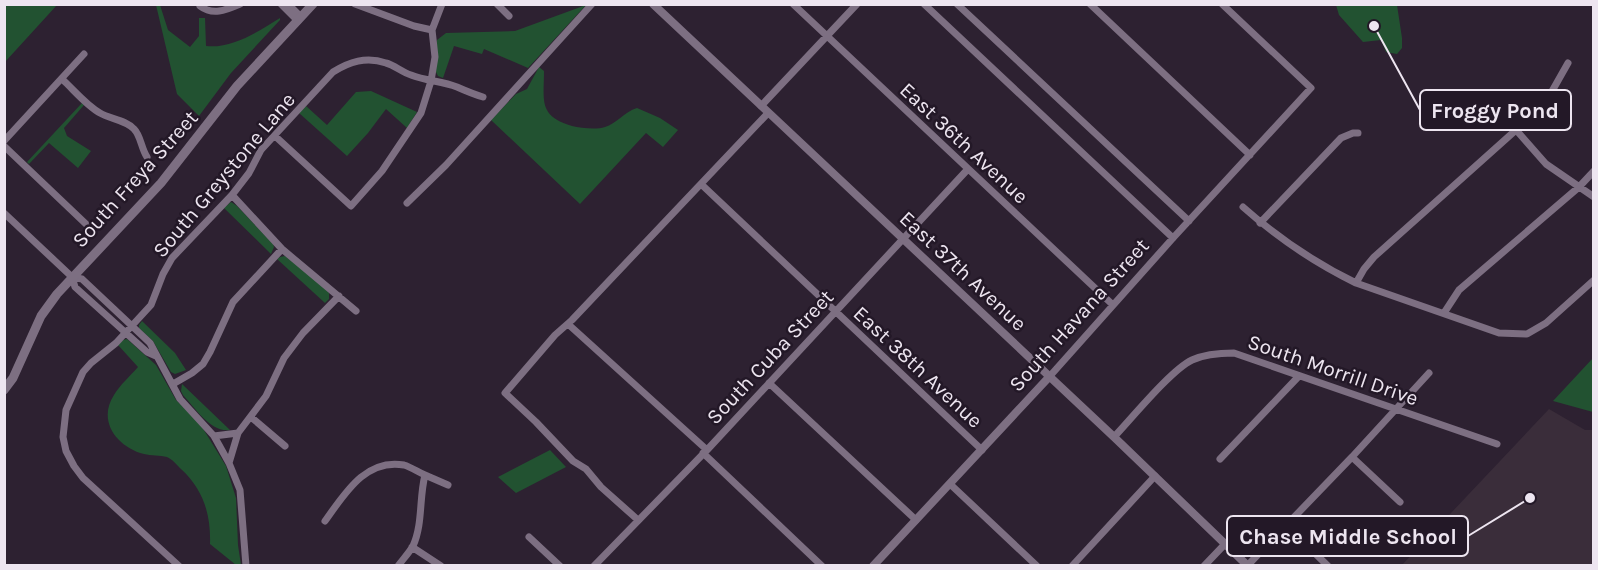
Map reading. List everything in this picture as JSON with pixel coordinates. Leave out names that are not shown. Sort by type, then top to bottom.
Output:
[{"type":"main road","name":"South Freya Street","points":[[4,390],[13,378],[41,316],[72,277],[161,183],[237,86],[313,4]]},
{"type":"street","points":[[200,6],[205,10],[218,12],[240,4]]},
{"type":"street","points":[[280,4],[300,19]]},
{"type":"street","points":[[288,4],[300,19]]},
{"type":"street","points":[[355,4],[414,26],[432,30]]},
{"type":"street","points":[[275,136],[351,206],[382,171],[421,113],[431,81],[435,57],[432,30],[442,4]]},
{"type":"street","points":[[497,4],[509,16]]},
{"type":"street","points":[[407,203],[446,165],[592,4]]},
{"type":"street","name":"East 37th Avenue","points":[[653,4],[902,240],[1114,436],[1248,565]]},
{"type":"street","name":"East 36th Avenue","points":[[793,4],[1113,305]]},
{"type":"street","points":[[761,106],[857,4]]},
{"type":"street","points":[[924,4],[1173,238]]},
{"type":"street","points":[[957,4],[1188,221]]},
{"type":"street","points":[[1090,4],[1250,155]]},
{"type":"street","name":"South Havana Street","points":[[873,566],[1050,376],[1188,221],[1311,88],[1222,4]]},
{"type":"street","points":[[4,141],[84,54]]},
{"type":"street","name":"South Greystone Lane","points":[[178,566],[83,478],[74,466],[64,444],[63,423],[66,410],[83,372],[116,343],[151,305],[172,258],[232,195],[249,173],[261,150],[333,72],[358,60],[372,60],[387,63],[413,76],[483,96]]},
{"type":"street","points":[[1356,284],[1374,257],[1517,131],[1542,105],[1559,81],[1568,63]]},
{"type":"street","points":[[62,79],[98,112],[127,123],[134,129],[147,158]]},
{"type":"street","points":[[638,520],[505,393],[555,335],[768,113]]},
{"type":"street","points":[[1517,131],[1546,164],[1593,197]]},
{"type":"street","points":[[1260,223],[1341,138],[1358,133]]},
{"type":"street","points":[[4,146],[87,225]]},
{"type":"street","name":"South Cuba Street","points":[[594,566],[705,451],[968,169]]},
{"type":"street","points":[[1444,314],[1459,290],[1579,187],[1593,171]]},
{"type":"street","name":"East 38th Avenue","points":[[701,184],[982,450]]},
{"type":"street","points":[[232,195],[282,249],[356,311]]},
{"type":"street","points":[[1243,207],[1260,223],[1302,254],[1356,284],[1499,333],[1527,334],[1546,323],[1593,280]]},
{"type":"street","points":[[4,213],[72,277],[75,286],[125,333],[147,352],[156,356]]},
{"type":"street","points":[[173,384],[203,364],[233,302],[282,249]]},
{"type":"street","points":[[72,277],[82,279],[150,343],[180,399],[214,436],[229,463],[240,490],[246,566]]},
{"type":"street","points":[[229,463],[238,433],[266,396],[293,345],[339,296]]},
{"type":"street","points":[[568,324],[705,451],[822,566]]},
{"type":"street","name":"South Morrill Drive","points":[[1114,436],[1173,374],[1191,360],[1222,353],[1234,353],[1497,444]]},
{"type":"street","points":[[1248,565],[1429,373]]},
{"type":"street","points":[[1220,459],[1299,376]]},
{"type":"street","points":[[770,382],[916,520]]},
{"type":"street","points":[[251,417],[285,446]]},
{"type":"street","points":[[214,436],[238,433]]},
{"type":"street","points":[[1352,457],[1400,502]]},
{"type":"street","points":[[325,521],[359,478],[375,467],[405,465],[448,485]]},
{"type":"street","points":[[398,566],[412,547],[419,526],[421,491],[425,475]]},
{"type":"street","points":[[1072,566],[1155,476]]},
{"type":"street","points":[[950,484],[1037,566]]},
{"type":"street","points":[[1286,525],[1328,566]]},
{"type":"street","points":[[529,537],[560,566]]},
{"type":"street","points":[[1204,566],[1225,543]]},
{"type":"street","points":[[412,547],[441,566]]},
{"type":"shaded area","points":[[1549,409],[1585,430],[1593,430],[1593,565],[1402,565]]},
{"type":"green space","points":[[4,5],[57,5],[5,62]]},
{"type":"green space","points":[[156,5],[160,5],[168,30],[190,47],[199,36],[199,18],[205,18],[206,46],[235,42],[280,18],[280,20],[231,73],[199,116],[177,94]]},
{"type":"green space","points":[[586,5],[528,68],[484,49],[482,54],[454,46],[443,78],[438,76],[435,70],[437,40],[446,33],[515,31]]},
{"type":"green space","points":[[1336,5],[1397,5],[1402,48],[1397,54],[1386,52],[1381,40],[1363,42],[1339,15]]},
{"type":"green space","points":[[539,67],[544,71],[545,106],[553,117],[561,122],[572,126],[601,128],[637,108],[660,118],[678,130],[663,147],[646,133],[580,204],[491,120],[516,94],[527,89]]},
{"type":"green space","points":[[371,91],[417,112],[407,128],[386,109],[347,156],[299,113],[306,106],[327,125],[356,92]]},
{"type":"green space","points":[[82,103],[84,105],[64,128],[67,136],[91,151],[78,168],[49,143],[29,164],[27,162]]},
{"type":"green space","points":[[231,202],[273,244],[271,254],[224,208]]},
{"type":"green space","points":[[285,256],[329,293],[329,299],[325,303],[277,259]]},
{"type":"green space","points":[[142,321],[175,353],[186,370],[175,374],[171,372],[153,341],[139,328]]},
{"type":"green space","points":[[127,339],[156,365],[176,400],[199,422],[226,466],[236,498],[241,565],[236,565],[210,544],[207,512],[200,494],[189,477],[169,458],[134,451],[112,432],[108,414],[109,405],[119,388],[138,367],[118,345]]},
{"type":"green space","points":[[1593,358],[1593,412],[1553,401]]},
{"type":"green space","points":[[182,384],[230,430],[216,428],[210,424],[183,395]]},
{"type":"green space","points":[[550,450],[566,467],[516,493],[498,477]]},
{"type":"place","name":"Froggy Pond","points":[[1374,26]]},
{"type":"place","name":"Chase Middle School","points":[[1530,498]]}]
